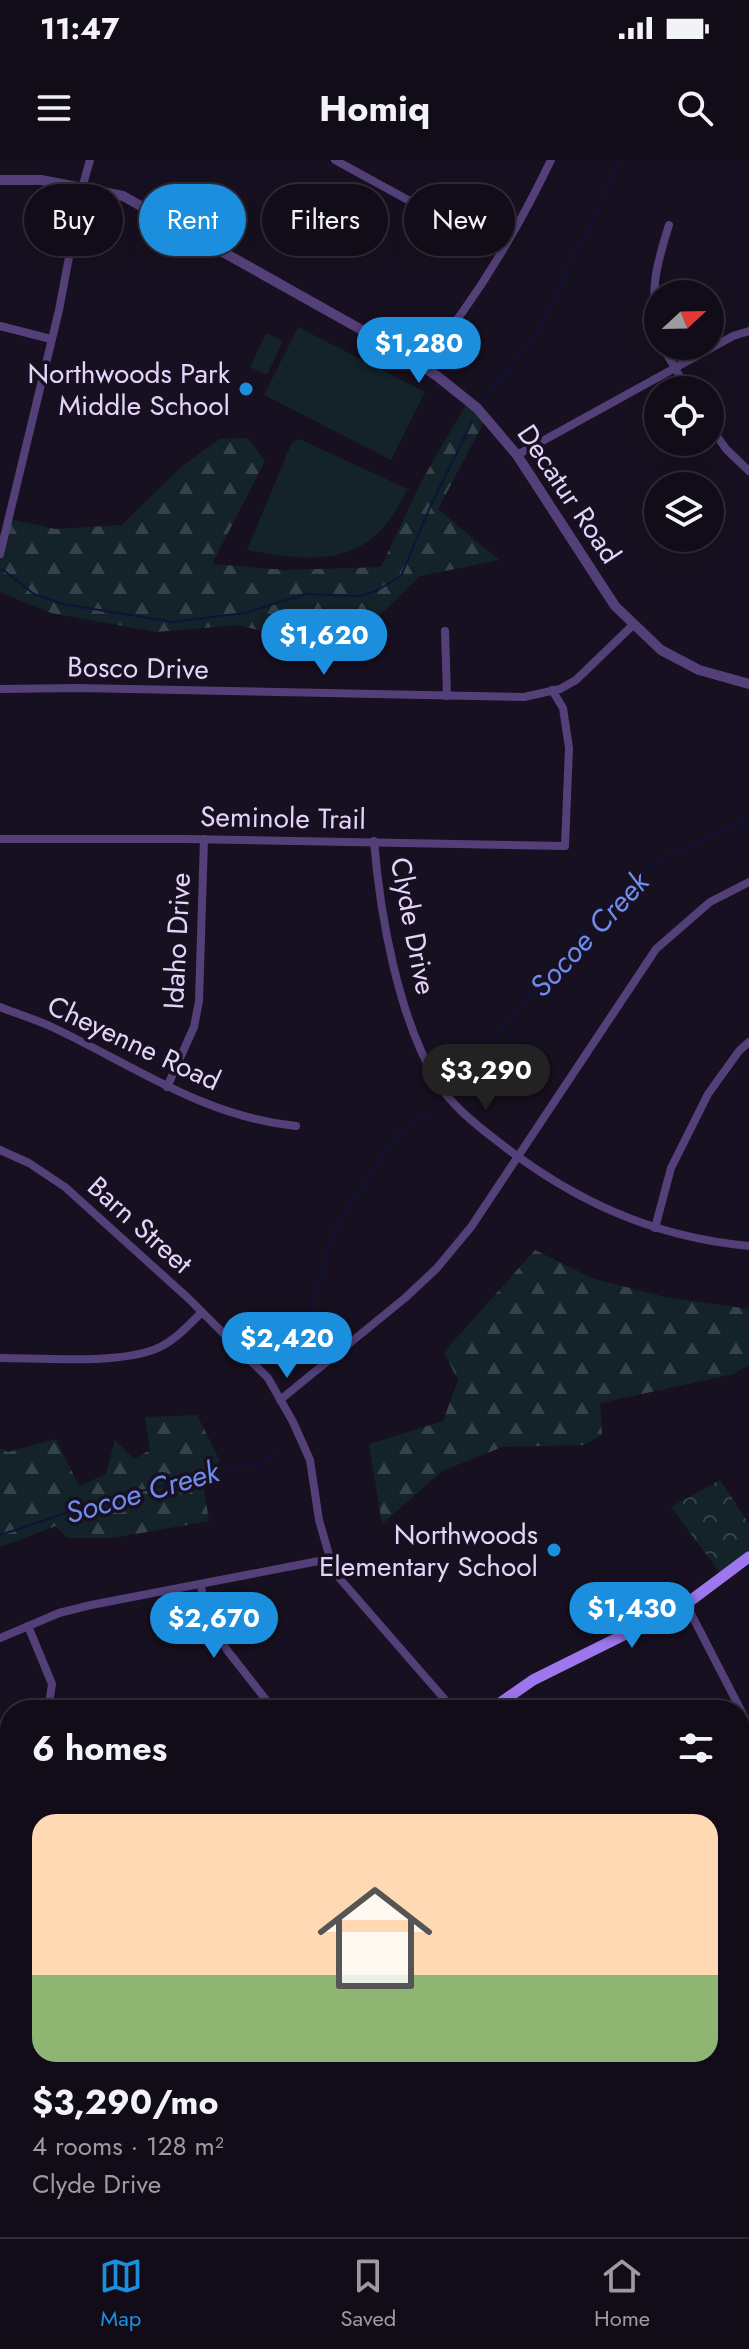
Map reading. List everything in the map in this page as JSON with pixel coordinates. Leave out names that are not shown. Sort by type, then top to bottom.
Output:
[{"type":"main road","points":[[504,1700],[533,1680],[686,1604],[749,1557]]},
{"type":"street","points":[[83,184],[90,160]]},
{"type":"street","points":[[335,160],[404,198]]},
{"type":"street","points":[[515,227],[551,160]]},
{"type":"street","name":"Decatur Road","points":[[0,180],[41,180],[62,184]]},
{"type":"street","name":"Decatur Road","points":[[123,196],[421,366],[477,408],[517,455],[615,606],[661,650],[699,670],[749,684]]},
{"type":"street","points":[[654,280],[669,225]]},
{"type":"street","points":[[0,554],[68,256]]},
{"type":"street","points":[[421,366],[456,325],[498,256]]},
{"type":"street","points":[[0,326],[51,339]]},
{"type":"street","points":[[517,455],[733,336],[749,331]]},
{"type":"street","points":[[670,360],[679,376]]},
{"type":"street","points":[[724,446],[749,471]]},
{"type":"street","name":"Bosco Drive","points":[[0,689],[524,697],[576,680],[634,624]]},
{"type":"street","points":[[445,631],[447,696]]},
{"type":"street","name":"Seminole Trail","points":[[0,839],[374,841],[565,846],[569,748],[563,708],[552,690]]},
{"type":"street","name":"Idaho Drive","points":[[167,1087],[194,1027],[199,1001],[204,839]]},
{"type":"street","name":"Clyde Drive","points":[[374,841],[378,888],[399,986],[421,1050],[438,1083],[456,1104],[476,1125],[530,1167],[613,1213],[702,1240],[749,1246]]},
{"type":"street","points":[[280,1400],[437,1268],[471,1227],[656,949],[710,902],[749,882]]},
{"type":"street","name":"Cheyenne Road","points":[[0,1007],[49,1025],[200,1102],[262,1122],[296,1126]]},
{"type":"street","points":[[655,1228],[671,1168],[708,1094],[749,1042]]},
{"type":"street","name":"Barn Street","points":[[0,1150],[29,1163],[65,1187],[202,1312],[268,1378],[310,1460],[319,1520],[334,1572],[445,1700]]},
{"type":"street","points":[[0,1358],[119,1358],[147,1353],[177,1336],[202,1312]]},
{"type":"street","points":[[0,1638],[59,1613],[91,1605],[329,1559]]},
{"type":"street","points":[[200,1584],[211,1624],[265,1700]]},
{"type":"street","points":[[686,1604],[736,1700]]},
{"type":"street","points":[[28,1626],[52,1684],[50,1700]]},
{"type":"green space","points":[[298,327],[425,392],[391,460],[264,395]]},
{"type":"green space","points":[[266,333],[283,341],[267,375],[250,367]]},
{"type":"green space","points":[[468,401],[486,418],[438,509],[499,560],[420,576],[378,617],[309,643],[238,625],[156,632],[51,613],[0,592],[0,534],[6,534],[10,519],[55,529],[122,525],[182,466],[220,439],[248,438],[265,461],[212,564],[286,570],[381,567],[421,482]]},
{"type":"green space","points":[[299,439],[408,489],[385,526],[361,546],[313,558],[247,550],[292,442]]},
{"type":"green space","points":[[535,1250],[594,1279],[665,1297],[749,1309],[749,1365],[734,1374],[600,1403],[602,1435],[584,1445],[502,1447],[442,1471],[382,1524],[369,1444],[443,1421],[458,1380],[444,1352]]},
{"type":"green space","points":[[197,1415],[220,1461],[204,1489],[209,1521],[113,1538],[67,1538],[56,1526],[0,1547],[0,1448],[8,1452],[56,1439],[79,1486],[106,1474],[115,1440],[134,1459],[150,1450],[145,1417]]},
{"type":"green space","points":[[720,1480],[749,1524],[749,1557],[723,1577],[671,1507]]},
{"type":"waterway","points":[[481,403],[536,335],[589,229],[619,160]]},
{"type":"waterway","points":[[2,569],[34,594],[63,604],[173,622],[244,613],[306,594],[359,596],[376,591],[401,576],[430,507],[472,422]]},
{"type":"waterway","name":"Socoe Creek","points":[[450,1079],[494,1039],[563,958],[587,924],[616,895],[659,860],[749,818]]},
{"type":"waterway","name":"Socoe Creek","points":[[284,1377],[310,1316],[331,1239],[340,1219],[396,1136],[442,1102]]},
{"type":"waterway","name":"Socoe Creek","points":[[0,1535],[125,1495],[262,1464],[280,1447]]},
{"type":"place","name":"Northwoods Park Middle School","points":[[246,389]]},
{"type":"place","name":"Northwoods Elementary School","points":[[554,1550]]}]
